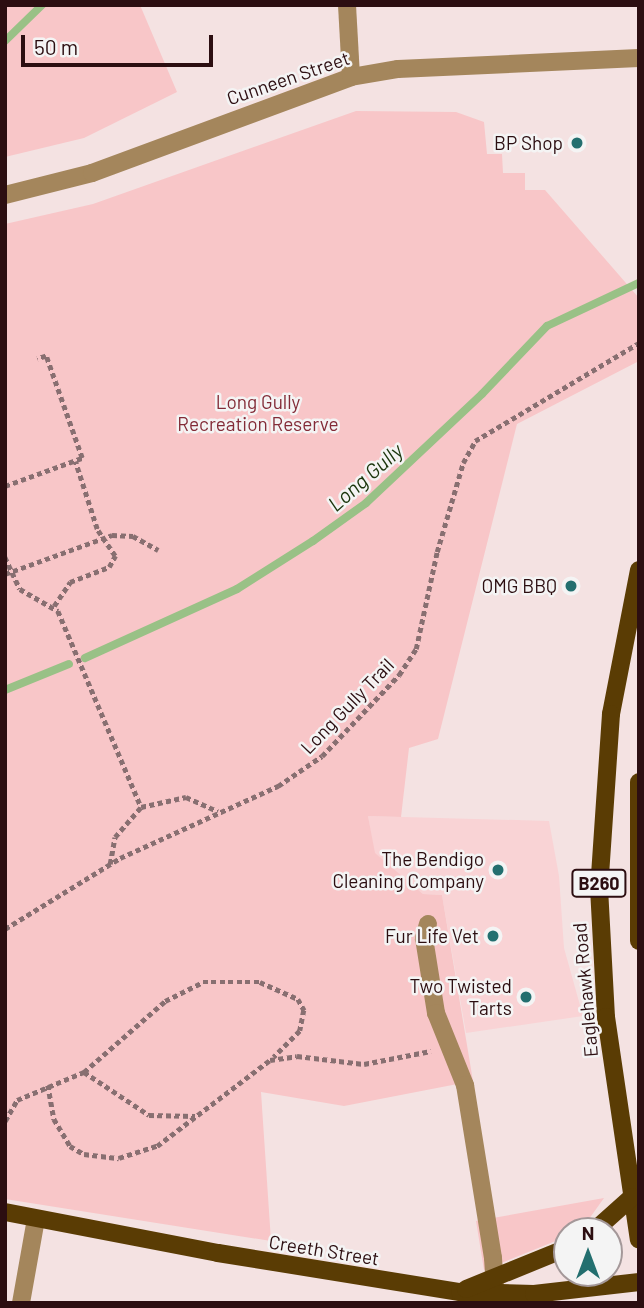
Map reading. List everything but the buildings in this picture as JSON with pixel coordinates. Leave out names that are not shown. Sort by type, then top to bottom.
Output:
[{"type":"main road","name":"Eaglehawk Road","points":[[639,570],[611,714],[599,888],[606,1017],[639,1240]]},
{"type":"main road","name":"B260","points":[[639,782],[639,941]]},
{"type":"main road","points":[[610,1217],[632,1197]]},
{"type":"main road","name":"Creeth Street","points":[[5,1212],[460,1292],[495,1292]]},
{"type":"main road","points":[[495,1292],[553,1257]]},
{"type":"main road","points":[[495,1292],[639,1282]]},
{"type":"street","points":[[347,5],[351,77]]},
{"type":"street","name":"Cunneen Street","points":[[5,195],[92,173],[351,77],[398,69],[639,58]]},
{"type":"street","points":[[428,924],[425,938],[436,1013],[465,1086],[495,1292]]},
{"type":"street","points":[[21,1303],[36,1219]]},
{"type":"path","name":"Long Gully Trail","points":[[5,929],[110,864],[301,773],[344,734],[412,658],[422,632],[441,539],[475,441],[639,343]]},
{"type":"path","points":[[5,486],[82,458],[46,355],[37,359]]},
{"type":"path","points":[[54,606],[70,582],[113,564],[114,551],[97,529],[75,461]]},
{"type":"path","points":[[8,573],[104,538],[133,536],[158,550]]},
{"type":"path","points":[[5,556],[8,573],[20,589],[54,606],[141,807]]},
{"type":"path","points":[[110,864],[115,837],[141,807],[186,797],[218,811]]},
{"type":"path","points":[[5,1121],[17,1100],[48,1085],[84,1072],[165,1001],[203,982],[221,979],[260,982],[298,999],[304,1010],[300,1031],[270,1060],[157,1146],[135,1154],[119,1158],[84,1154],[61,1134],[48,1085]]},
{"type":"path","points":[[270,1060],[297,1056],[364,1064],[449,1046]]},
{"type":"path","points":[[84,1072],[149,1115],[196,1116]]},
{"type":"shaded area","points":[[368,816],[549,821],[559,876],[564,948],[583,1016],[466,1033],[442,895],[423,894],[374,853]]},
{"type":"green space","points":[[5,5],[140,5],[177,92],[84,138],[5,157]]},
{"type":"green space","name":"Long Gully Recreation Reserve","points":[[356,111],[456,112],[484,122],[487,154],[502,154],[503,173],[525,173],[525,190],[545,190],[639,298],[639,361],[517,424],[438,739],[409,748],[401,817],[368,816],[375,853],[423,894],[442,895],[473,1081],[344,1106],[261,1092],[271,1241],[5,1199],[5,224],[93,204]]},
{"type":"green space","points":[[604,1198],[590,1217],[553,1217],[553,1242],[484,1270],[476,1221]]},
{"type":"waterway","points":[[5,41],[42,5]]},
{"type":"waterway","name":"Long Gully","points":[[85,658],[237,589],[313,541],[366,503],[482,394],[547,326],[639,283]]},
{"type":"waterway","name":"Long Gully","points":[[5,690],[69,664]]},
{"type":"place","name":"BP Shop","points":[[577,143]]},
{"type":"place","name":"OMG BBQ","points":[[571,586]]},
{"type":"place","name":"The Bendigo Cleaning Company","points":[[498,870]]},
{"type":"place","name":"Fur Life Vet","points":[[493,936]]},
{"type":"place","name":"Two Twisted Tarts","points":[[526,997]]}]
